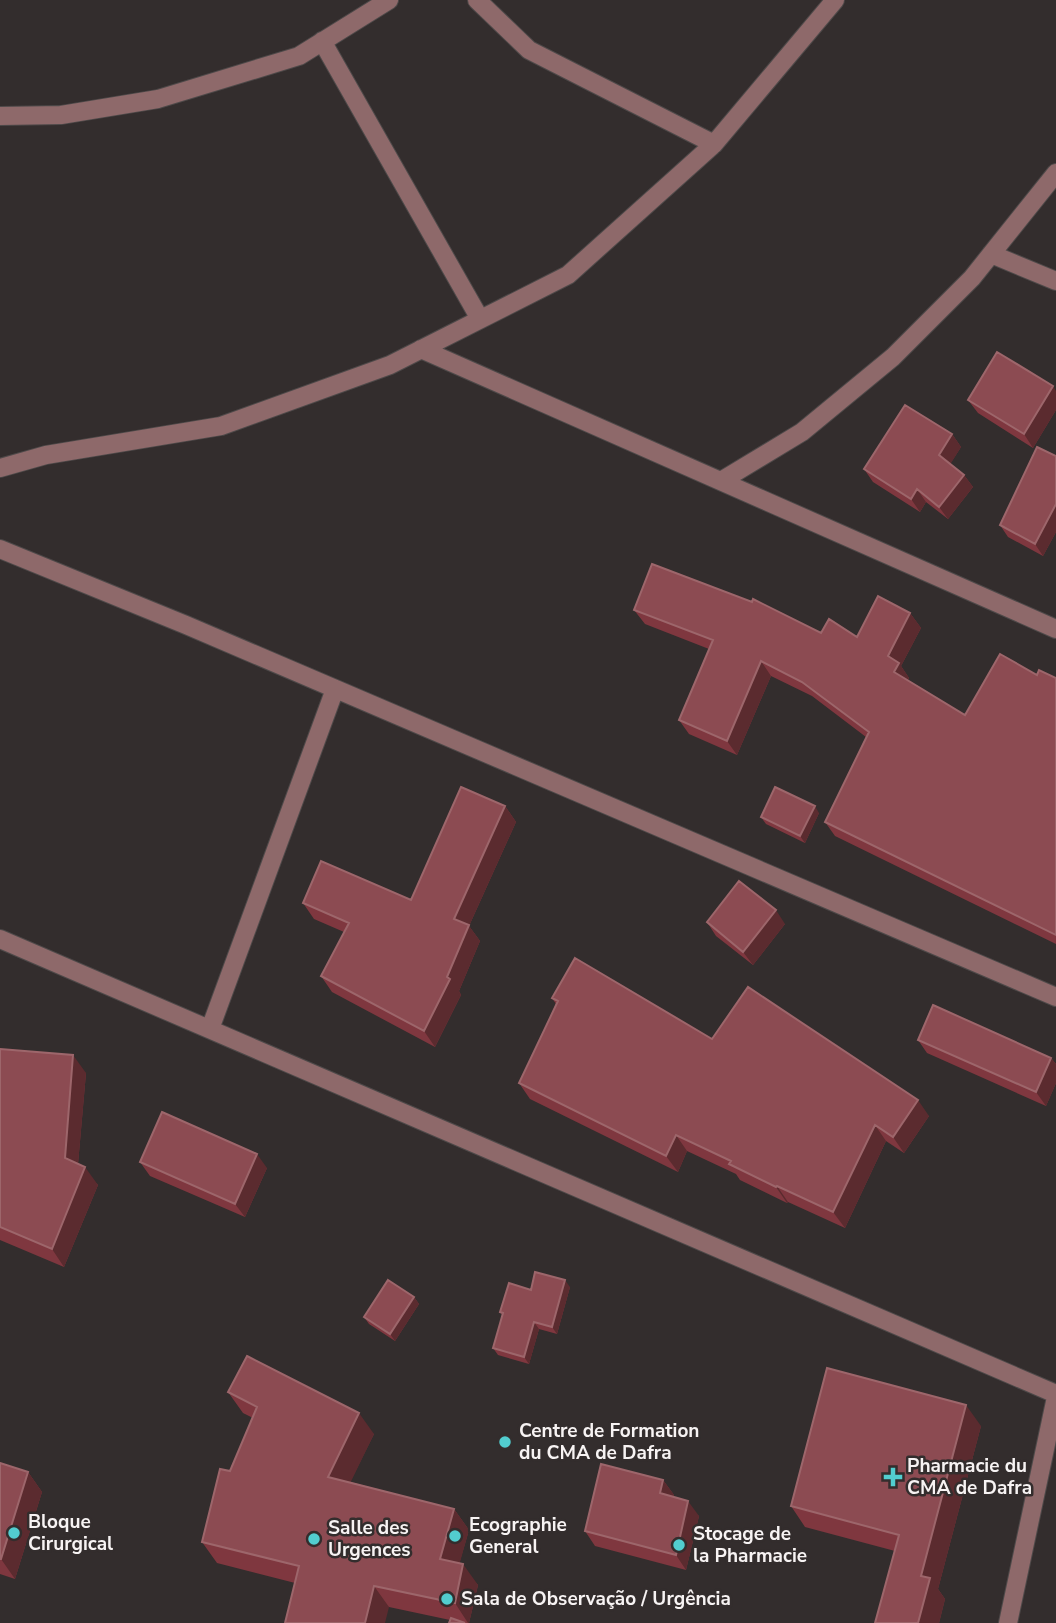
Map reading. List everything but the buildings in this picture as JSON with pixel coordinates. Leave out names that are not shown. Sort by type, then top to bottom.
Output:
[{"type":"street","points":[[0,116],[61,115],[158,99],[299,56],[389,0]]},
{"type":"street","points":[[477,0],[529,50],[714,144]]},
{"type":"street","points":[[0,468],[46,455],[221,426],[390,365],[568,275],[714,144],[835,0]]},
{"type":"street","points":[[322,41],[480,319]]},
{"type":"street","points":[[721,481],[802,432],[893,357],[972,278],[1056,173]]},
{"type":"street","points":[[991,254],[1056,281]]},
{"type":"street","points":[[421,349],[1056,629]]},
{"type":"street","points":[[0,549],[1056,997]]},
{"type":"street","points":[[210,1029],[335,689]]},
{"type":"street","points":[[0,939],[1056,1395],[1008,1623]]},
{"type":"place","name":"Centre de Formation du CMA de Dafra","points":[[505,1442]]},
{"type":"place","name":"Pharmacie du CMA de Dafra","points":[[893,1477]]},
{"type":"place","name":"Bloque Cirurgical","points":[[14,1533]]},
{"type":"place","name":"Ecographie General","points":[[455,1536]]},
{"type":"place","name":"Salle des Urgences","points":[[314,1539]]},
{"type":"place","name":"Stocage de la Pharmacie","points":[[679,1545]]},
{"type":"place","name":"Sala de Observação / Urgência","points":[[447,1599]]}]
